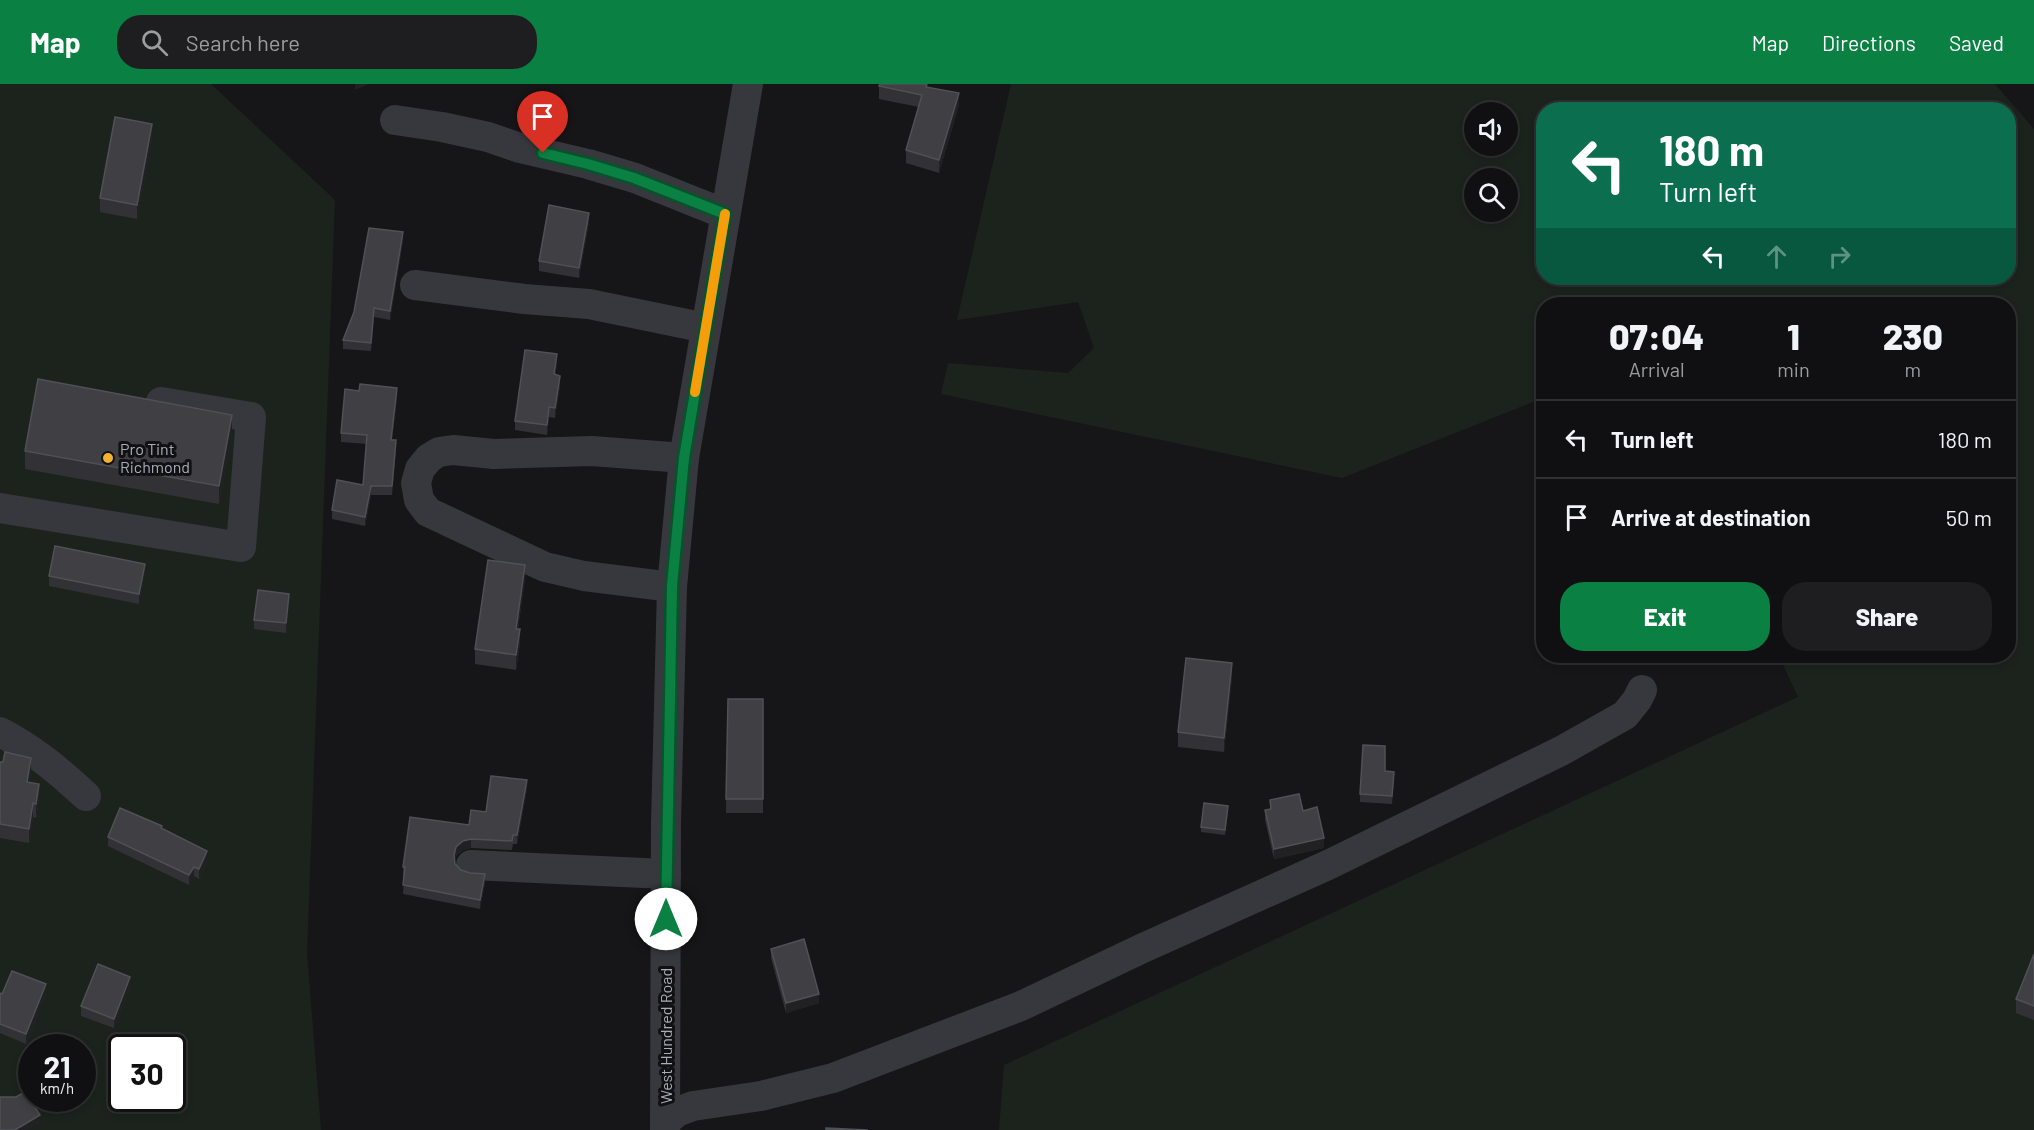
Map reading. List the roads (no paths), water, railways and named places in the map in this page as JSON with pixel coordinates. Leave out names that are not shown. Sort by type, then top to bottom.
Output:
[{"type":"street","name":"West Hundred Road","points":[[665,1126],[666,874],[672,586],[684,458],[748,84]]},
{"type":"street","points":[[395,120],[442,127],[588,164],[634,178],[725,214]]},
{"type":"street","points":[[415,285],[524,299],[589,304],[706,328]]},
{"type":"street","points":[[0,508],[241,547],[251,417],[140,399]]},
{"type":"street","points":[[672,586],[584,576],[545,567],[428,512],[419,500],[416,483],[420,469],[429,458],[439,452],[453,450],[494,454],[592,451],[684,458]]},
{"type":"street","points":[[665,1126],[677,1112],[693,1106],[761,1096],[833,1078],[1021,1006],[1328,865],[1561,751],[1625,715],[1642,690]]},
{"type":"street","points":[[0,732],[16,740],[53,766],[86,796]]},
{"type":"street","points":[[471,865],[666,874]]},
{"type":"place","name":"Pro Tint Richmond","points":[[108,458]]}]
